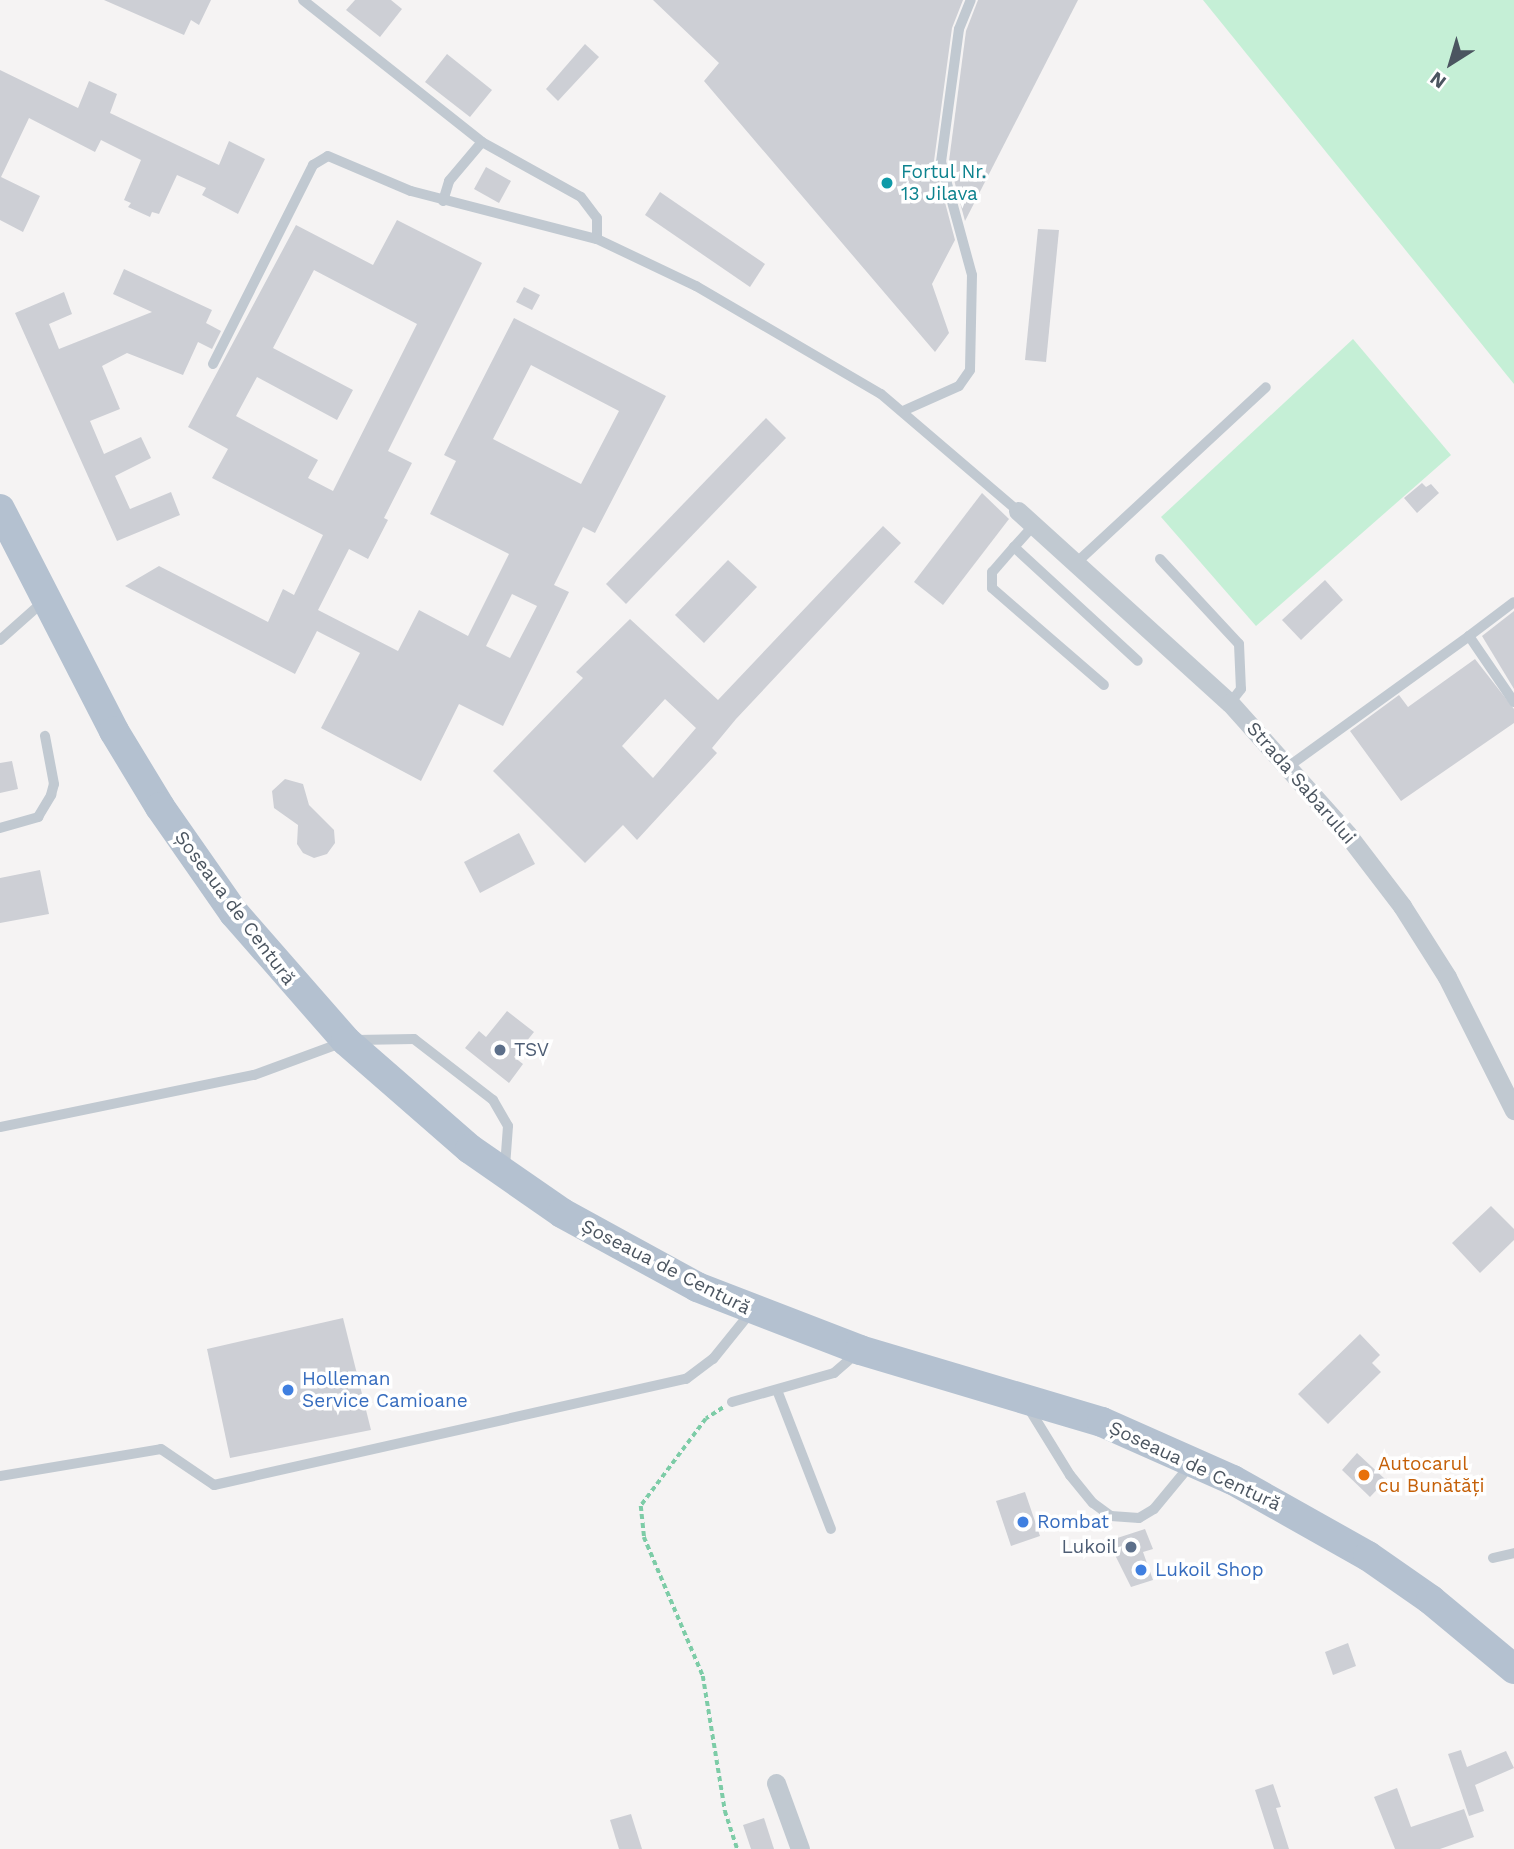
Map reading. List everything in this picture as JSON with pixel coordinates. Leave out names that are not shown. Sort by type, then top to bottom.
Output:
[{"type":"main road","name":"Șoseaua de Centură","points":[[0,509],[114,731],[200,866],[270,959],[346,1041],[400,1092],[505,1175],[636,1257],[752,1311],[860,1350],[1019,1395],[1194,1461],[1270,1499],[1367,1556],[1431,1600],[1514,1669]]},
{"type":"street","name":"Strada Sabarului","points":[[1018,512],[1230,703],[1289,766],[1402,906],[1447,977],[1514,1110]]},
{"type":"street","points":[[776,1783],[800,1849]]},
{"type":"lane","points":[[303,0],[482,142],[581,197],[597,218],[597,239]]},
{"type":"lane","points":[[903,411],[959,386],[970,370],[972,275],[942,162],[959,29],[971,0]]},
{"type":"lane","points":[[443,201],[449,180],[482,142]]},
{"type":"lane","points":[[213,364],[313,165],[328,156],[443,201],[597,239],[696,286],[793,340],[903,411],[1018,512]]},
{"type":"lane","points":[[1075,565],[1266,387]]},
{"type":"lane","points":[[1033,526],[992,572],[992,588],[1104,685]]},
{"type":"lane","points":[[1014,547],[1138,661]]},
{"type":"lane","points":[[1160,559],[1239,644],[1241,689],[1230,703]]},
{"type":"lane","points":[[0,640],[45,600]]},
{"type":"lane","points":[[1289,766],[1514,602]]},
{"type":"lane","points":[[1469,636],[1514,702]]},
{"type":"lane","points":[[0,828],[38,817],[51,795],[54,784],[45,736]]},
{"type":"lane","points":[[0,1127],[254,1075],[346,1041],[414,1039],[493,1100],[508,1126],[505,1175]]},
{"type":"lane","points":[[0,1476],[161,1449],[214,1485],[549,1412],[686,1379],[713,1359],[752,1311]]},
{"type":"lane","points":[[732,1402],[834,1373],[860,1350]]},
{"type":"lane","points":[[777,1390],[831,1528]]},
{"type":"lane","points":[[1019,1395],[1070,1475],[1093,1503],[1111,1516],[1139,1518],[1154,1509],[1194,1461]]},
{"type":"lane","points":[[1493,1558],[1514,1553]]},
{"type":"path","points":[[732,1402],[706,1419],[641,1506],[645,1537],[703,1676],[725,1811],[737,1849]]},
{"type":"green space","points":[[1203,0],[1514,0],[1514,384]]},
{"type":"green space","points":[[1353,339],[1451,455],[1256,626],[1161,517]]},
{"type":"building","points":[[104,0],[211,0],[199,25],[191,20],[184,35]]},
{"type":"building","points":[[355,0],[391,0],[402,9],[380,37],[346,10]]},
{"type":"building","name":"Fortul Nr. 13 Jilava","points":[[653,0],[963,0],[952,28],[934,161],[955,240],[932,284],[949,333],[935,352],[704,81],[719,63]]},
{"type":"building","points":[[978,0],[1078,0],[965,221],[949,161],[966,31]]},
{"type":"building","points":[[585,44],[599,57],[558,101],[546,89]]},
{"type":"building","points":[[447,54],[492,90],[470,117],[425,82]]},
{"type":"building","points":[[0,70],[78,108],[89,81],[117,94],[110,113],[219,165],[229,141],[265,159],[238,214],[202,195],[206,188],[177,175],[159,214],[152,212],[150,217],[128,207],[131,203],[124,200],[141,160],[101,140],[95,152],[29,118],[1,177],[40,196],[23,232],[0,220]]},
{"type":"building","points":[[486,167],[511,181],[499,203],[474,189]]},
{"type":"building","points":[[660,192],[765,264],[750,287],[645,215]]},
{"type":"building","points":[[397,220],[482,263],[388,451],[412,463],[384,518],[388,520],[368,559],[349,549],[318,610],[398,651],[419,610],[468,636],[509,554],[430,514],[456,461],[444,455],[514,318],[666,396],[595,533],[583,527],[554,585],[569,592],[503,726],[459,704],[421,781],[321,728],[360,653],[317,631],[295,674],[125,586],[159,566],[268,622],[283,589],[294,595],[323,535],[212,478],[228,449],[188,427],[296,225],[373,265]],"holes":[[[314,270],[417,324],[333,491],[308,478],[318,460],[236,416],[257,377],[337,420],[353,390],[273,348]],[[531,365],[619,411],[581,484],[493,439]],[[512,594],[537,606],[510,658],[486,646]]]},
{"type":"building","points":[[1038,229],[1059,230],[1046,362],[1025,360]]},
{"type":"building","points":[[124,269],[212,310],[206,323],[221,331],[212,349],[198,342],[183,375],[127,353],[102,366],[120,409],[90,421],[104,454],[141,437],[151,458],[115,476],[130,509],[171,492],[180,515],[117,541],[15,313],[64,292],[72,314],[49,324],[59,349],[152,312],[113,294]]},
{"type":"building","points":[[524,287],[540,295],[532,310],[516,302]]},
{"type":"building","points":[[766,418],[786,438],[626,604],[606,584]]},
{"type":"building","points":[[1422,483],[1426,487],[1431,484],[1439,493],[1417,513],[1404,498]]},
{"type":"building","points":[[982,493],[1009,519],[943,605],[914,582]]},
{"type":"building","points":[[883,526],[901,543],[736,719],[712,748],[717,753],[637,840],[623,825],[585,863],[493,771],[583,678],[576,672],[630,619],[718,700]],"holes":[[[665,699],[696,728],[653,778],[622,746]]]},
{"type":"building","points":[[728,560],[757,587],[704,643],[675,615]]},
{"type":"building","points":[[1325,580],[1343,600],[1301,640],[1282,620]]},
{"type":"building","points":[[1514,611],[1514,689],[1482,636]]},
{"type":"building","points":[[1475,659],[1514,709],[1514,723],[1401,801],[1350,731],[1399,695],[1408,707]]},
{"type":"building","points":[[12,761],[18,789],[0,793],[0,763]]},
{"type":"building","points":[[285,779],[303,784],[309,805],[334,830],[335,843],[327,854],[314,858],[303,853],[297,844],[298,825],[274,808],[272,791]]},
{"type":"building","points":[[519,833],[535,864],[480,893],[464,862]]},
{"type":"building","points":[[40,870],[49,914],[0,923],[0,878]]},
{"type":"building","points":[[507,1011],[534,1032],[514,1057],[523,1064],[509,1083],[465,1048],[479,1031],[486,1037]]},
{"type":"building","points":[[1491,1206],[1514,1229],[1514,1240],[1480,1273],[1452,1243]]},
{"type":"building","name":"Holleman Service Camioane","points":[[343,1318],[371,1430],[230,1458],[207,1349]]},
{"type":"building","points":[[1360,1334],[1380,1355],[1372,1363],[1381,1372],[1328,1424],[1298,1394]]},
{"type":"building","name":"Autocarul cu Bunătăți","points":[[1357,1453],[1386,1480],[1370,1497],[1342,1470]]},
{"type":"building","points":[[1025,1492],[1040,1536],[1011,1546],[996,1501]]},
{"type":"building","points":[[1145,1529],[1153,1549],[1143,1552],[1153,1580],[1131,1587],[1108,1541]]},
{"type":"building","points":[[1348,1643],[1356,1666],[1333,1675],[1325,1652]]},
{"type":"building","points":[[1461,1750],[1467,1767],[1506,1751],[1514,1768],[1475,1785],[1484,1811],[1469,1816],[1448,1754]]},
{"type":"building","points":[[1273,1784],[1281,1807],[1276,1808],[1289,1849],[1274,1849],[1255,1790]]},
{"type":"building","points":[[1397,1788],[1411,1827],[1464,1809],[1474,1837],[1440,1849],[1395,1849],[1374,1797]]},
{"type":"building","points":[[631,1814],[642,1849],[619,1849],[610,1820]]},
{"type":"building","points":[[764,1818],[774,1849],[751,1849],[743,1825]]},
{"type":"place","name":"Fortul Nr. 13 Jilava","points":[[887,183]]},
{"type":"place","name":"TSV","points":[[500,1050]]},
{"type":"place","name":"Holleman Service Camioane","points":[[288,1390]]},
{"type":"place","name":"Autocarul cu Bunătăți","points":[[1364,1475]]},
{"type":"place","name":"Rombat","points":[[1023,1522]]},
{"type":"place","name":"Lukoil","points":[[1131,1547]]},
{"type":"place","name":"Lukoil Shop","points":[[1141,1570]]}]
